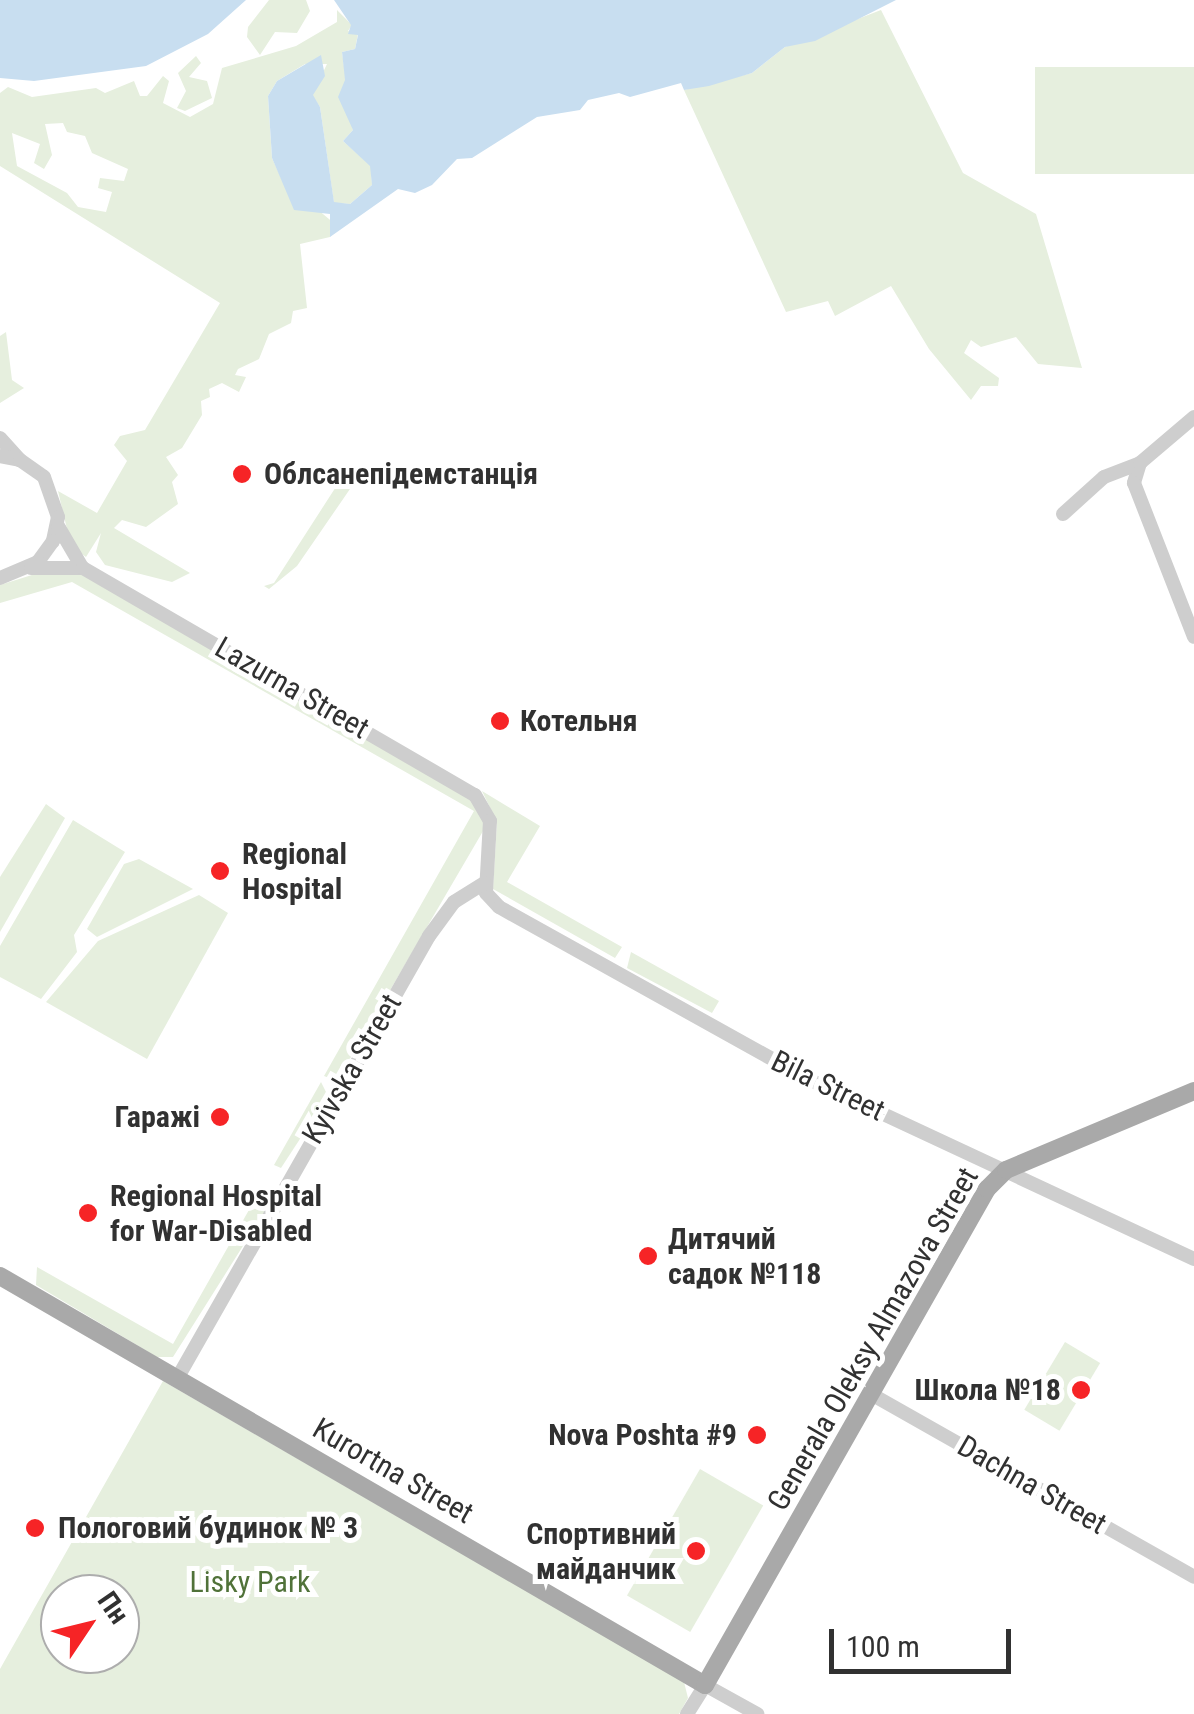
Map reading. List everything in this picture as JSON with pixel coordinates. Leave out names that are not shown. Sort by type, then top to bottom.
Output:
[{"type":"main road","name":"Generala Oleksy Almazova Street","points":[[705,1685],[987,1188],[1006,1170],[1194,1091]]},
{"type":"main road","name":"Kurortna Street","points":[[0,1276],[705,1685]]},
{"type":"street","points":[[1064,514],[1104,477],[1140,463],[1194,417]]},
{"type":"street","points":[[0,438],[48,483],[58,524],[83,568],[31,568],[1,578]]},
{"type":"street","points":[[0,456],[20,460]]},
{"type":"street","points":[[1140,463],[1134,484],[1194,636]]},
{"type":"street","points":[[31,568],[50,549],[58,524]]},
{"type":"street","name":"Lazurna Street","points":[[83,568],[474,795],[490,822],[485,883]]},
{"type":"street","name":"Bila Street","points":[[485,883],[499,907],[806,1078],[1194,1259]]},
{"type":"street","name":"Kyivska Street","points":[[178,1377],[430,936],[454,902],[485,883]]},
{"type":"street","name":"Dachna Street","points":[[871,1394],[1194,1576]]},
{"type":"street","name":"Generala Oleksy Almazova Street","points":[[687,1714],[705,1685]]},
{"type":"street","name":"Kurortna Street","points":[[705,1685],[757,1714]]},
{"type":"green space","points":[[269,0],[306,0],[310,11],[297,33],[275,32],[260,55],[247,37],[248,27]]},
{"type":"green space","points":[[337,10],[352,25],[348,31],[358,34],[355,49],[342,52],[353,130],[343,141],[371,166],[372,185],[350,204],[334,203],[320,107],[312,95],[327,64],[305,64],[277,81],[268,96],[272,158],[282,180],[335,224],[330,237],[300,244],[307,308],[293,311],[291,323],[269,334],[259,359],[238,369],[235,375],[246,377],[239,392],[222,383],[209,389],[210,397],[201,401],[202,415],[182,448],[166,457],[178,475],[172,482],[178,504],[146,527],[122,520],[114,528],[190,573],[172,582],[105,565],[96,552],[101,533],[86,557],[71,546],[58,491],[97,513],[127,461],[114,445],[120,436],[145,430],[220,303],[0,166],[0,93],[8,87],[32,97],[96,88],[105,93],[134,81],[140,96],[147,96],[163,76],[169,81],[163,103],[190,117],[213,104],[222,68],[296,46],[337,22]],"holes":[[[63,123],[67,132],[85,136],[92,153],[128,169],[124,181],[100,178],[98,188],[112,192],[106,212],[78,207],[67,193],[17,166],[12,133],[40,144],[34,163],[44,169],[52,155],[45,124]]]},
{"type":"green space","points":[[881,10],[963,173],[1036,214],[1082,368],[1038,364],[1016,337],[981,347],[971,340],[964,353],[999,378],[998,386],[981,386],[971,400],[929,349],[891,286],[835,316],[828,301],[786,312],[684,90],[752,73],[785,47]]},
{"type":"green space","points":[[196,56],[201,63],[189,77],[207,81],[212,98],[185,111],[177,108],[186,91],[178,73]]},
{"type":"green space","points":[[1035,67],[1194,67],[1194,174],[1035,174]]},
{"type":"green space","points":[[6,332],[12,380],[24,388],[0,403],[0,336]]},
{"type":"green space","points":[[357,468],[361,473],[297,566],[269,589],[264,586],[274,583],[341,479]]},
{"type":"green space","points":[[51,569],[79,572],[474,800],[486,826],[337,1081],[324,1076],[474,811],[72,582],[0,603],[0,585]]},
{"type":"green space","points":[[482,791],[540,826],[507,882],[622,947],[615,958],[493,889],[497,822]]},
{"type":"green space","points":[[46,804],[65,818],[0,932],[0,877]]},
{"type":"green space","points":[[73,820],[125,852],[74,935],[77,952],[41,999],[0,977],[0,946]]},
{"type":"green space","points":[[139,859],[193,889],[97,937],[87,929],[124,864]]},
{"type":"green space","points":[[199,895],[228,913],[147,1059],[46,1002],[98,941]]},
{"type":"green space","points":[[631,952],[719,1001],[712,1013],[627,968]]},
{"type":"green space","points":[[321,1082],[328,1096],[281,1168],[274,1165]]},
{"type":"green space","points":[[258,1194],[266,1201],[265,1211],[173,1357],[157,1357],[36,1285],[37,1267],[173,1344]]},
{"type":"green space","points":[[1065,1342],[1100,1363],[1059,1431],[1024,1410]]},
{"type":"green space","name":"Lisky Park","points":[[163,1381],[684,1682],[688,1698],[679,1714],[0,1714],[0,1669],[40,1598],[40,1674],[140,1674],[140,1574],[54,1574]]},
{"type":"green space","name":"Спортивний майданчик","points":[[700,1469],[763,1506],[690,1632],[627,1595]]},
{"type":"water","points":[[0,0],[246,0],[208,34],[146,66],[34,81],[0,78]]},
{"type":"water","points":[[334,0],[896,0],[815,41],[785,47],[752,73],[684,90],[681,83],[630,97],[619,93],[588,100],[580,110],[537,117],[472,158],[457,159],[432,185],[415,193],[398,189],[330,237],[330,214],[294,210],[272,158],[268,96],[277,81],[321,55],[325,76],[313,95],[320,107],[334,202],[350,204],[372,185],[370,166],[343,141],[353,130],[338,97],[345,80],[342,52],[355,49],[358,35],[348,34],[351,25]]},
{"type":"place","name":"Облсанепідемстанція","points":[[242,474]]},
{"type":"place","name":"Котельня","points":[[500,721]]},
{"type":"place","name":"Regional Hospital","points":[[220,871]]},
{"type":"place","name":"Гаражі","points":[[220,1117]]},
{"type":"place","name":"Regional Hospital for War-Disabled","points":[[88,1213]]},
{"type":"place","name":"Дитячий садок №118","points":[[648,1256]]},
{"type":"place","name":"Школа №18","points":[[1081,1390]]},
{"type":"place","name":"Nova Poshta #9","points":[[757,1435]]},
{"type":"place","name":"Пологовий будинок № 3","points":[[35,1528]]},
{"type":"place","name":"Спортивний майданчик","points":[[696,1551]]}]
